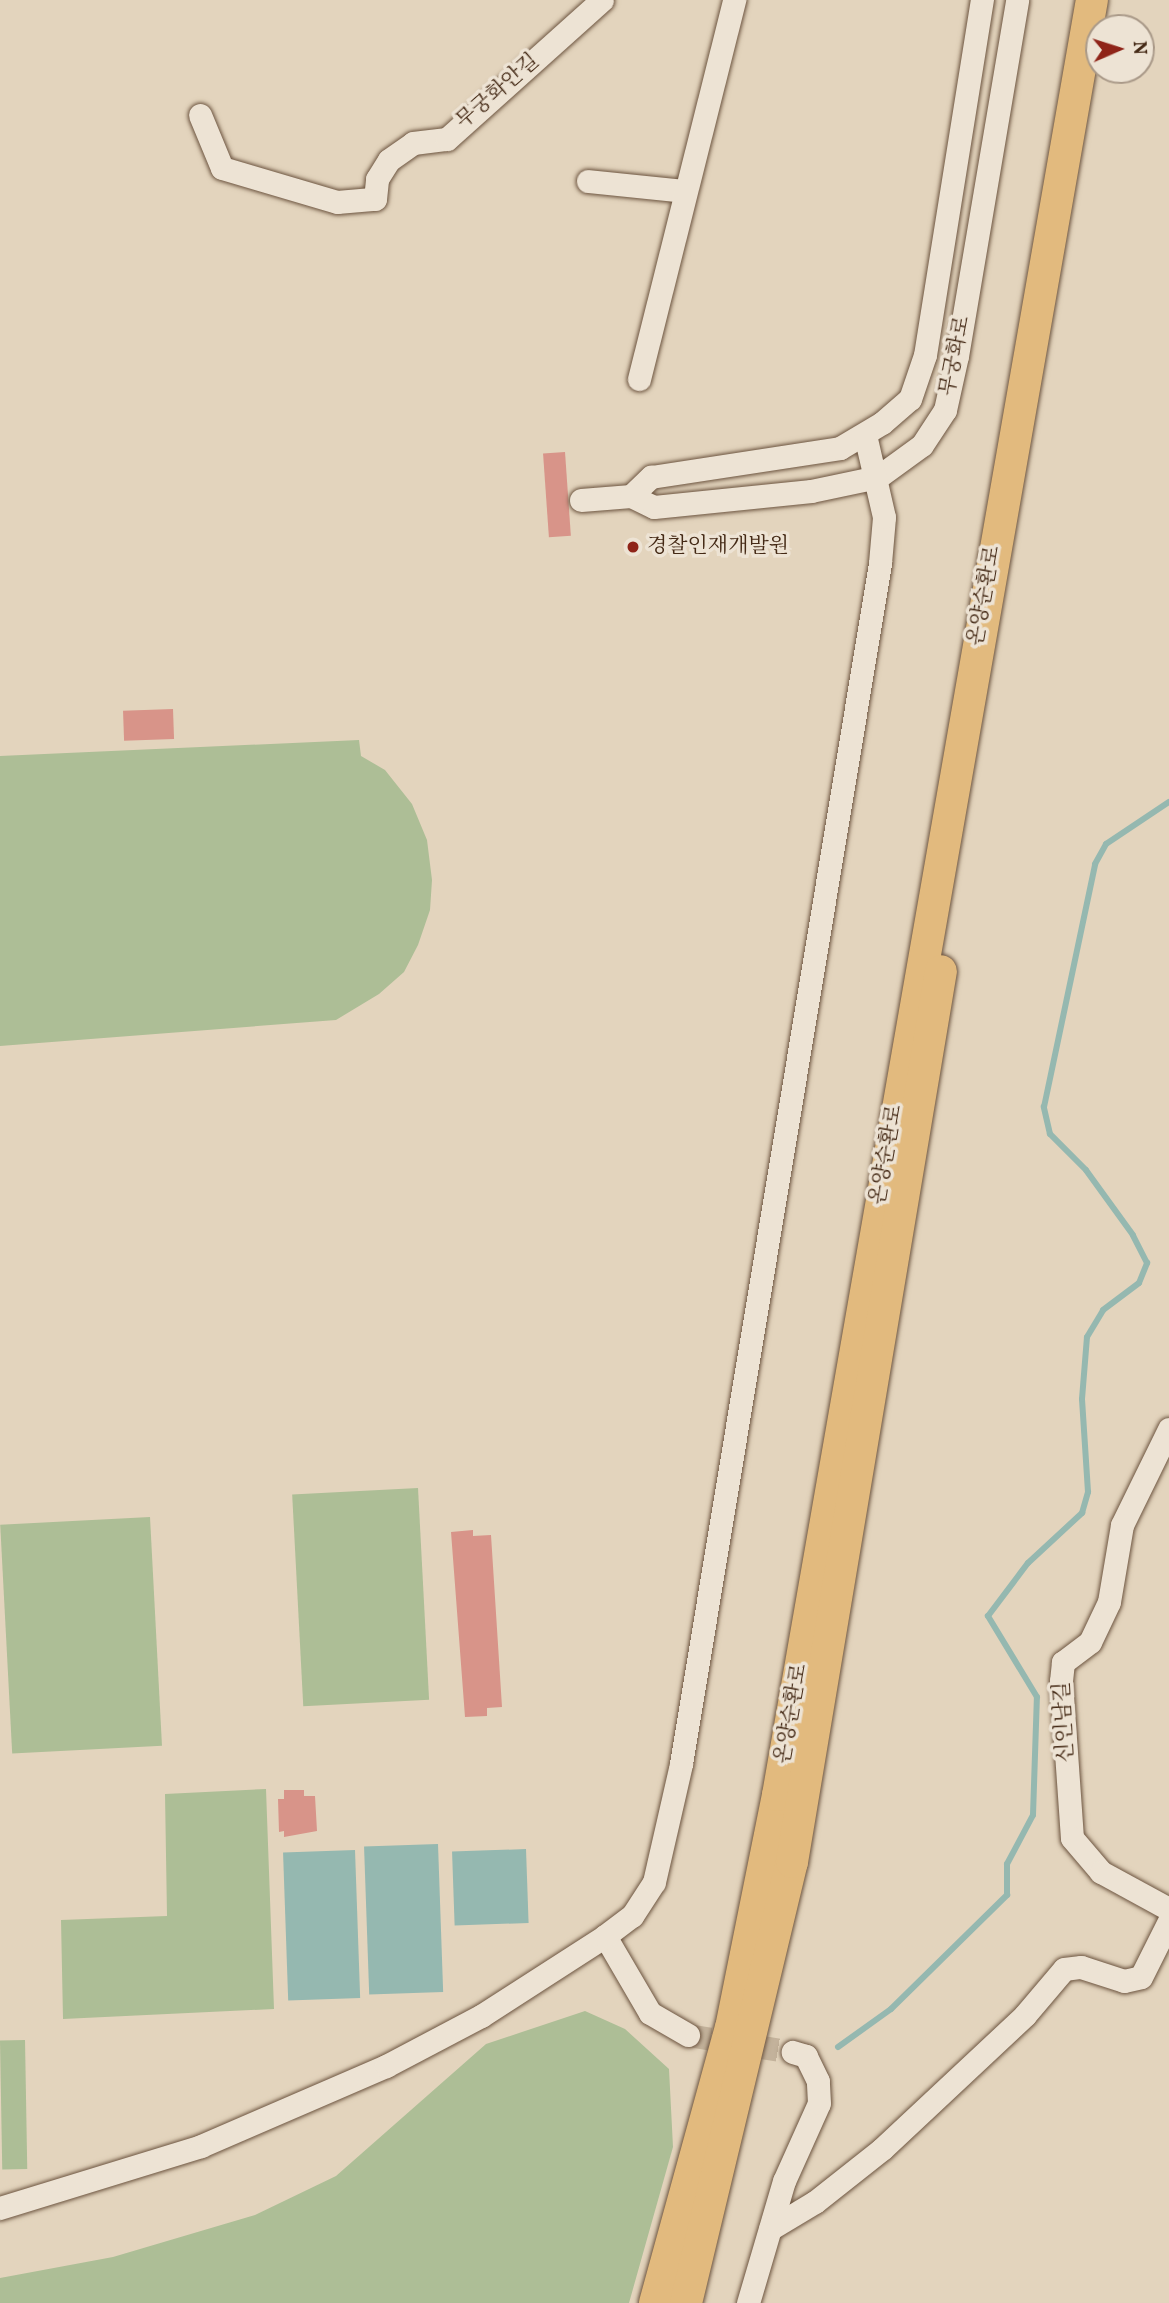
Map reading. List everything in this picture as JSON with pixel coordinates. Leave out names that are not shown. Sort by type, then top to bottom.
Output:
[{"type":"highway","name":"온양순환로","points":[[655,2303],[731,2028],[778,1795],[1091,0]]},
{"type":"highway","name":"온양순환로","points":[[686,2303],[792,1862],[937,996],[1099,84]]},
{"type":"street","name":"무궁화안길","points":[[200,115],[222,168],[337,202],[375,199],[377,179],[389,160],[413,143],[447,139],[602,0]]},
{"type":"street","points":[[639,379],[734,0]]},
{"type":"street","name":"무궁화로","points":[[631,496],[651,477],[840,448],[865,435],[909,399],[925,355],[982,0]]},
{"type":"street","name":"무궁화로","points":[[581,500],[631,496],[654,507],[811,491],[878,477],[922,445],[944,410],[1017,0]]},
{"type":"street","points":[[588,181],[684,191]]},
{"type":"street","points":[[0,2208],[201,2146],[269,2119],[481,2016],[632,1916],[654,1882],[671,1819],[880,563],[884,517],[878,477],[865,435]]},
{"type":"street","name":"신인남길","points":[[1169,1429],[1122,1525],[1109,1602],[1090,1642],[1063,1662],[1061,1681],[1072,1838],[1101,1872],[1169,1909]]},
{"type":"street","points":[[771,2229],[815,2202],[883,2149],[1026,2015],[1064,1969],[1082,1967],[1124,1981],[1141,1977],[1169,1921]]},
{"type":"street","points":[[605,1936],[650,2013],[688,2035]]},
{"type":"street","points":[[748,2303],[784,2181],[819,2103],[818,2081],[806,2056],[793,2052]]},
{"type":"green space","points":[[359,740],[361,756],[385,770],[412,804],[427,840],[432,880],[430,910],[418,945],[404,972],[379,994],[336,1020],[0,1046],[0,756]]},
{"type":"green space","points":[[418,1488],[429,1700],[303,1706],[292,1495]]},
{"type":"green space","points":[[150,1517],[162,1746],[12,1754],[0,1525]]},
{"type":"green space","points":[[266,1789],[274,2009],[63,2019],[61,1920],[167,1916],[165,1794]]},
{"type":"green space","points":[[585,2011],[625,2029],[669,2069],[673,2147],[629,2303],[0,2303],[0,2278],[113,2257],[255,2215],[336,2176],[486,2044]]},
{"type":"green space","points":[[0,2040],[25,2040],[27,2169],[2,2169]]},
{"type":"water","points":[[438,1844],[443,1992],[369,1994],[364,1847]]},
{"type":"water","points":[[526,1849],[529,1923],[455,1926],[452,1852]]},
{"type":"water","points":[[355,1850],[360,1998],[288,2000],[283,1853]]},
{"type":"building","points":[[565,452],[571,536],[549,537],[543,454]]},
{"type":"building","points":[[173,709],[174,739],[124,741],[123,711]]},
{"type":"building","points":[[473,1530],[473,1536],[491,1535],[502,1707],[487,1708],[487,1716],[465,1717],[451,1532]]},
{"type":"building","points":[[284,1790],[304,1790],[304,1796],[315,1796],[317,1831],[284,1837],[284,1831],[279,1832],[278,1799],[284,1799]]},
{"type":"waterway","points":[[838,2047],[891,2009],[1007,1895],[1007,1864],[1033,1815],[1037,1697],[988,1616],[1028,1563],[1082,1513],[1088,1492],[1082,1399],[1087,1337],[1103,1310],[1139,1283],[1147,1263],[1133,1235],[1086,1170],[1050,1134],[1044,1107],[1095,864],[1106,844],[1169,802]]},
{"type":"tunnel","points":[[688,2035],[793,2052]]},
{"type":"place","name":"경찰인재개발원","points":[[633,547]]}]
